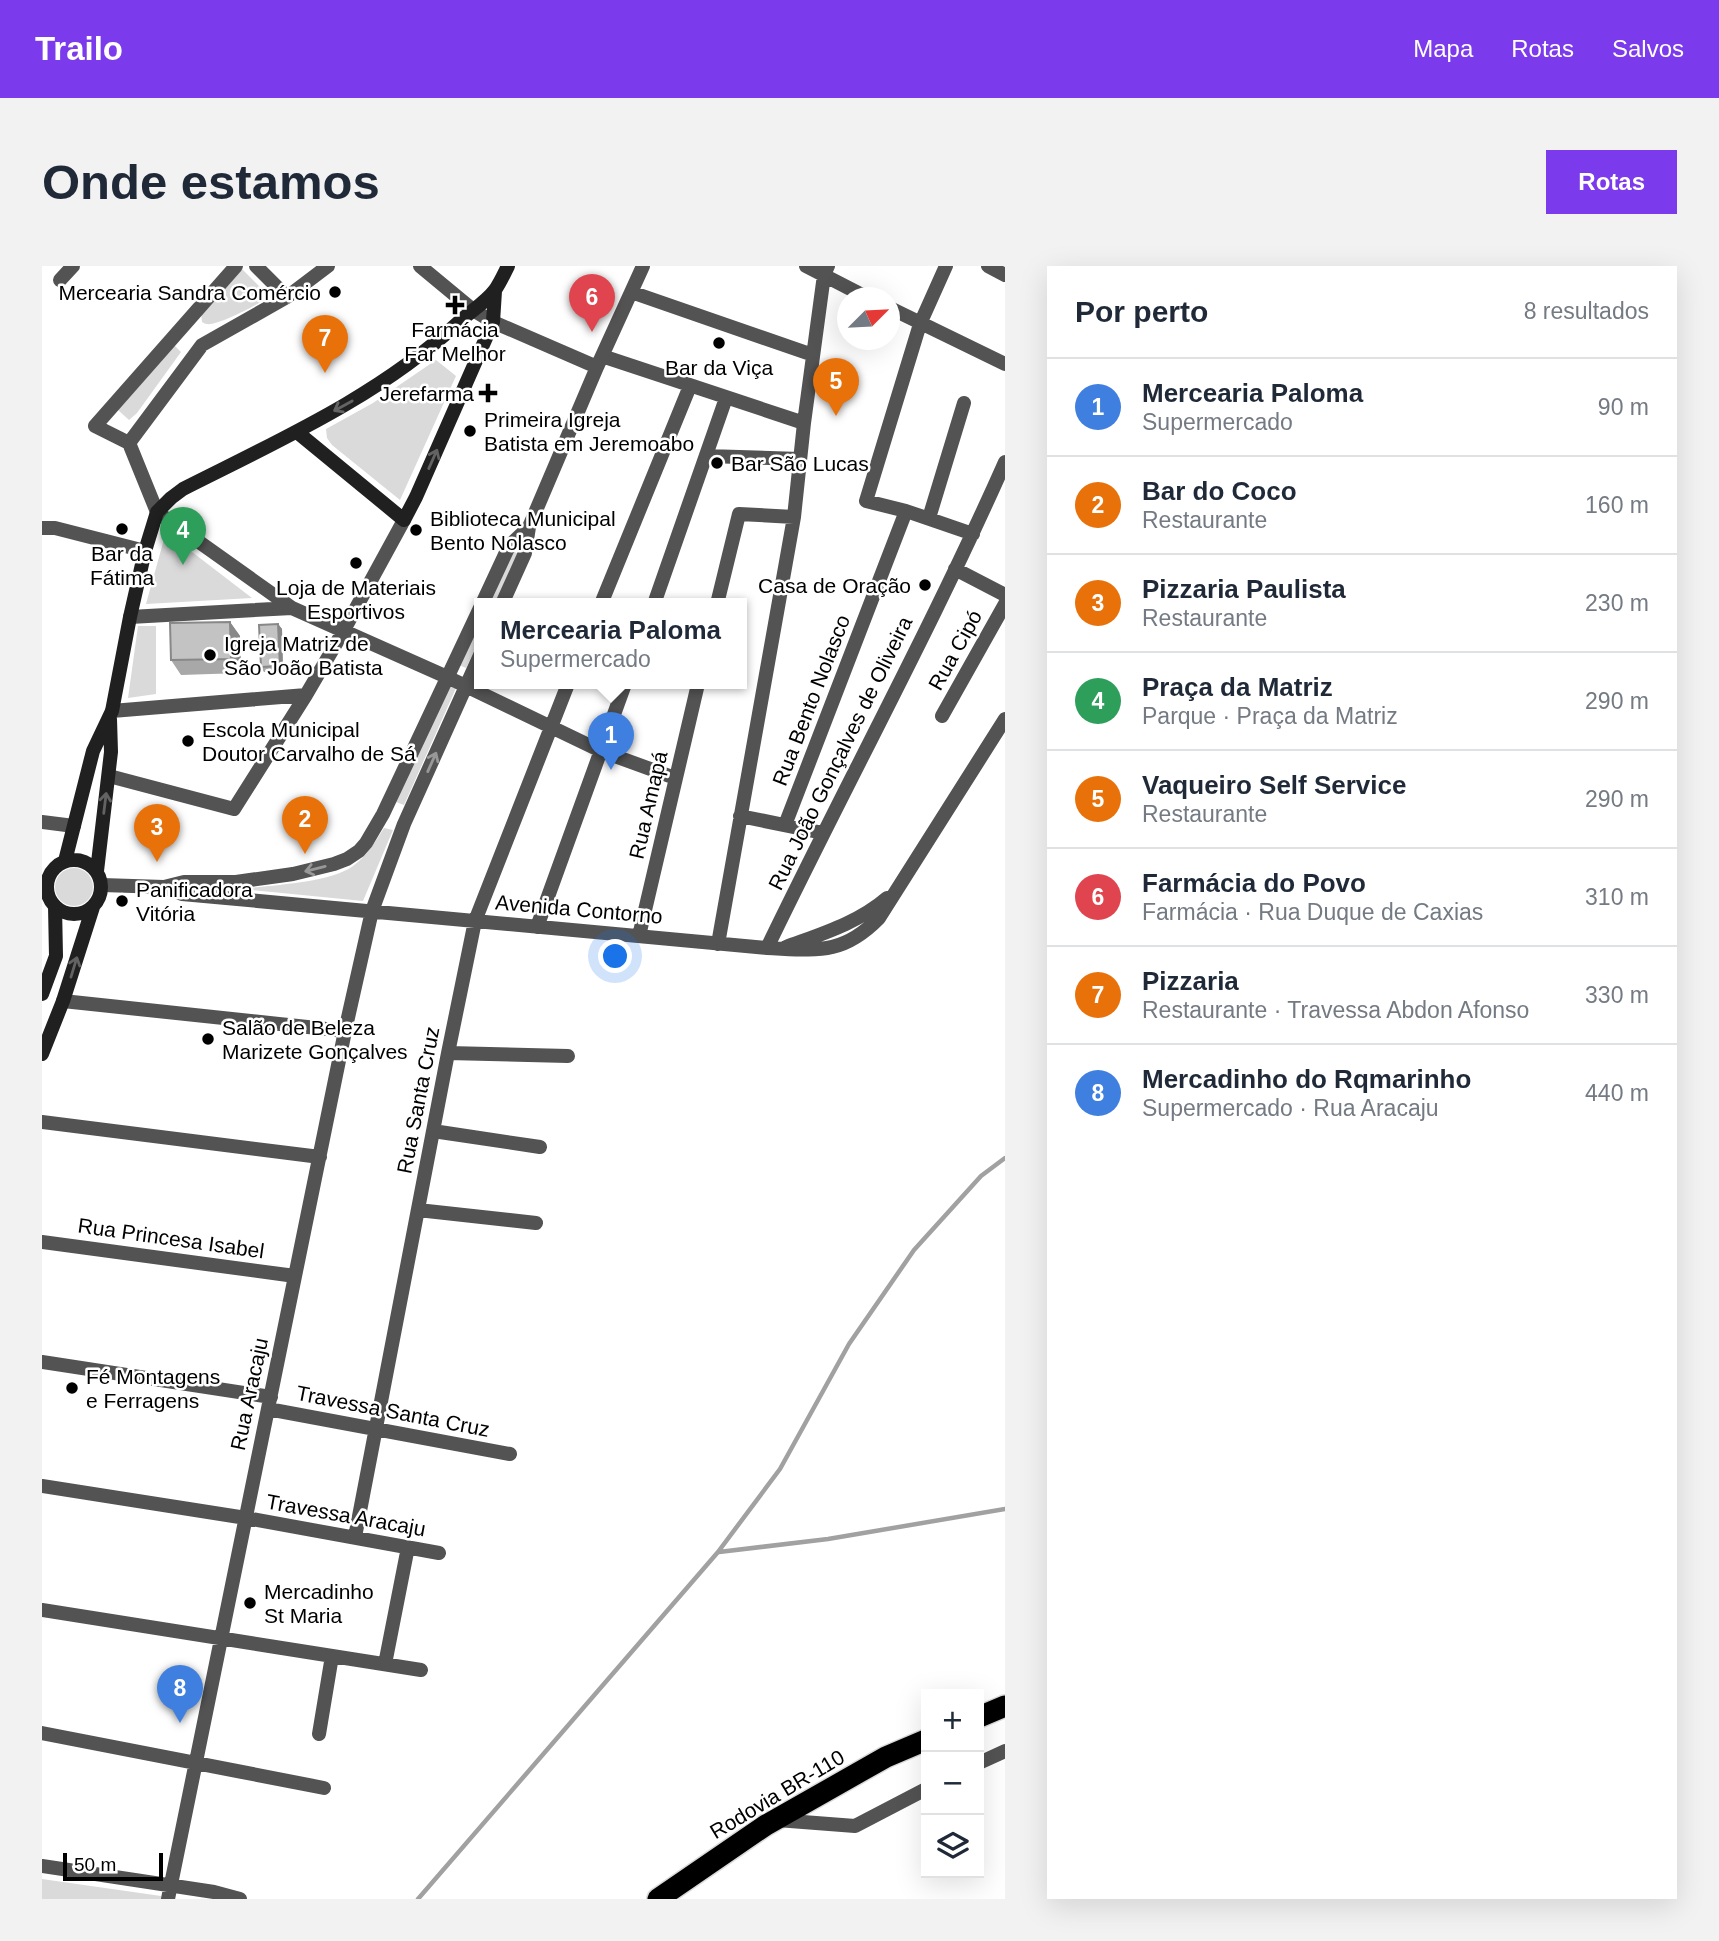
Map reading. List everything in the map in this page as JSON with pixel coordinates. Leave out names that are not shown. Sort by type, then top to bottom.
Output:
[{"type":"highway","points":[[984,1715],[1005,1706]]},
{"type":"highway","name":"Rodovia BR-110","points":[[658,1899],[776,1820],[886,1757],[921,1742]]},
{"type":"street","points":[[60,280],[73,266]]},
{"type":"street","points":[[236,266],[95,426],[129,443],[157,512],[292,608],[447,677],[601,751],[675,778]]},
{"type":"street","points":[[256,266],[287,297]]},
{"type":"street","points":[[129,443],[202,345],[287,297],[328,266]]},
{"type":"street","points":[[421,266],[472,310],[493,322],[600,362],[690,386],[804,423]]},
{"type":"street","points":[[42,1054],[63,1001],[93,907],[99,899],[111,752],[111,714],[145,551],[157,512],[183,488],[297,432],[406,367],[495,291],[508,266]]},
{"type":"street","points":[[505,598],[525,554],[528,527],[643,266]]},
{"type":"street","points":[[806,266],[826,271],[851,287]]},
{"type":"street","points":[[946,266],[920,324],[866,501],[929,518],[973,534]]},
{"type":"street","points":[[988,266],[1005,275]]},
{"type":"street","points":[[718,944],[794,517],[804,423],[826,271]]},
{"type":"street","points":[[109,776],[234,809],[344,630],[416,497],[493,322],[495,291]]},
{"type":"street","points":[[631,292],[813,355]]},
{"type":"street","points":[[900,313],[1005,365]]},
{"type":"street","points":[[183,326],[202,345]]},
{"type":"street","points":[[603,598],[690,386]]},
{"type":"street","points":[[656,598],[726,398]]},
{"type":"street","points":[[929,518],[964,403]]},
{"type":"street","points":[[297,432],[404,520]]},
{"type":"street","points":[[706,456],[800,459]]},
{"type":"street","name":"Rua João Gonçalves de Oliveira","points":[[774,949],[823,833],[973,534],[1005,462]]},
{"type":"street","name":"Rua Bento Nolasco","points":[[785,825],[906,511]]},
{"type":"street","points":[[718,598],[739,514],[794,517]]},
{"type":"street","points":[[485,598],[509,546],[528,527]]},
{"type":"street","points":[[42,528],[55,528],[145,551]]},
{"type":"street","points":[[955,569],[1005,595]]},
{"type":"street","name":"Rua Cipó","points":[[942,716],[1005,604]]},
{"type":"street","points":[[130,617],[292,608]]},
{"type":"street","points":[[93,907],[85,912],[70,914],[55,906],[44,885],[57,866],[65,861],[81,860],[90,864],[99,878],[164,887],[184,882],[236,882],[293,874],[334,864],[359,851],[383,814],[474,621]]},
{"type":"street","name":"Rua Aracaju","points":[[169,1893],[345,1031],[372,911],[404,824],[474,668]]},
{"type":"street","name":"Rua Santa Cruz","points":[[355,1537],[475,921],[566,689]]},
{"type":"street","points":[[537,927],[623,689]]},
{"type":"street","name":"Rua Amapá","points":[[639,936],[697,689]]},
{"type":"street","points":[[111,714],[306,695]]},
{"type":"street","points":[[65,861],[93,751],[111,714]]},
{"type":"street","name":"Avenida Contorno","points":[[164,887],[182,894],[774,949],[828,949],[851,941],[879,918],[1005,719]]},
{"type":"street","points":[[383,814],[404,824]]},
{"type":"street","points":[[740,816],[823,833]]},
{"type":"street","points":[[42,822],[74,826]]},
{"type":"street","points":[[42,993],[56,956],[55,906]]},
{"type":"street","points":[[63,1001],[345,1031]]},
{"type":"street","points":[[448,1053],[568,1056]]},
{"type":"street","points":[[42,1122],[320,1157]]},
{"type":"street","points":[[433,1131],[540,1147]]},
{"type":"street","points":[[418,1209],[536,1223]]},
{"type":"street","name":"Rua Princesa Isabel","points":[[42,1242],[295,1276]]},
{"type":"street","name":"Travessa Santa Cruz","points":[[42,1362],[269,1403],[375,1428],[510,1454]]},
{"type":"street","name":"Travessa Aracaju","points":[[42,1486],[246,1518],[439,1553]]},
{"type":"street","points":[[385,1664],[408,1547]]},
{"type":"street","points":[[42,1610],[421,1670]]},
{"type":"street","points":[[319,1734],[332,1656]]},
{"type":"street","points":[[42,1733],[324,1788]]},
{"type":"street","points":[[984,1761],[1005,1751]]},
{"type":"street","points":[[776,1820],[855,1826],[921,1792]]},
{"type":"street","points":[[42,1867],[169,1893],[214,1892],[240,1899]]},
{"type":"shaded area","points":[[242,269],[265,292],[267,298],[219,322],[202,322],[201,313]]},
{"type":"shaded area","points":[[174,345],[181,352],[137,413],[129,420],[118,410]]},
{"type":"shaded area","points":[[436,360],[456,376],[400,500],[332,445],[327,438],[326,429],[373,403]]},
{"type":"shaded area","points":[[166,532],[252,598],[146,604]]},
{"type":"shaded area","points":[[512,551],[519,554],[499,598],[491,598]]},
{"type":"shaded area","points":[[138,626],[156,626],[156,694],[128,698]]},
{"type":"shaded area","points":[[474,634],[474,651],[466,668],[459,665]]},
{"type":"shaded area","points":[[450,685],[456,688],[404,805],[396,802]]},
{"type":"shaded area","points":[[384,828],[393,830],[363,901],[242,889],[315,880],[343,872],[362,858]]},
{"type":"shaded area","points":[[74,868],[87,874],[93,887],[87,900],[74,906],[61,900],[55,887],[61,874]]},
{"type":"shaded area","points":[[42,1879],[161,1896],[161,1899],[42,1899]]},
{"type":"building","points":[[230,622],[231,659],[171,660],[170,623]]},
{"type":"building","points":[[278,624],[280,666],[261,667],[259,625]]},
{"type":"waterway","points":[[418,1899],[718,1552],[780,1469],[849,1344],[914,1250],[981,1176],[1005,1158]]},
{"type":"waterway","points":[[719,1552],[828,1539],[1005,1509]]},
{"type":"place","name":"Mercearia Sandra Comércio","points":[[335,292]]},
{"type":"place","name":"Farmácia Far Melhor","points":[[455,305]]},
{"type":"place","name":"Farmácia do Povo","points":[[592,332]]},
{"type":"place","name":"Bar da Viça","points":[[719,343]]},
{"type":"place","name":"Pizzaria","points":[[325,373]]},
{"type":"place","name":"Jerefarma","points":[[488,393]]},
{"type":"place","name":"Vaqueiro Self Service","points":[[836,416]]},
{"type":"place","name":"Primeira Igreja Batista em Jeremoabo","points":[[470,431]]},
{"type":"place","name":"Bar São Lucas","points":[[717,463]]},
{"type":"place","name":"Bar da Fátima","points":[[122,529]]},
{"type":"place","name":"Biblioteca Municipal Bento Nolasco","points":[[416,530]]},
{"type":"place","name":"Loja de Materiais Esportivos","points":[[356,563]]},
{"type":"place","name":"Praça da Matriz","points":[[183,565]]},
{"type":"place","name":"Casa de Oração","points":[[925,585]]},
{"type":"place","name":"Igreja Matriz de São João Batista","points":[[210,655]]},
{"type":"place","name":"Escola Municipal Doutor Carvalho de Sá","points":[[188,741]]},
{"type":"place","name":"Mercearia Paloma","points":[[611,770]]},
{"type":"place","name":"Bar do Coco","points":[[305,854]]},
{"type":"place","name":"Pizzaria Paulista","points":[[157,862]]},
{"type":"place","name":"Panificadora Vitória","points":[[122,901]]},
{"type":"place","name":"Salão de Beleza Marizete Gonçalves","points":[[208,1039]]},
{"type":"place","name":"Fé Montagens e Ferragens","points":[[72,1388]]},
{"type":"place","name":"Mercadinho St Maria","points":[[250,1603]]},
{"type":"place","name":"Mercadinho do Rqmarinho","points":[[180,1723]]}]
